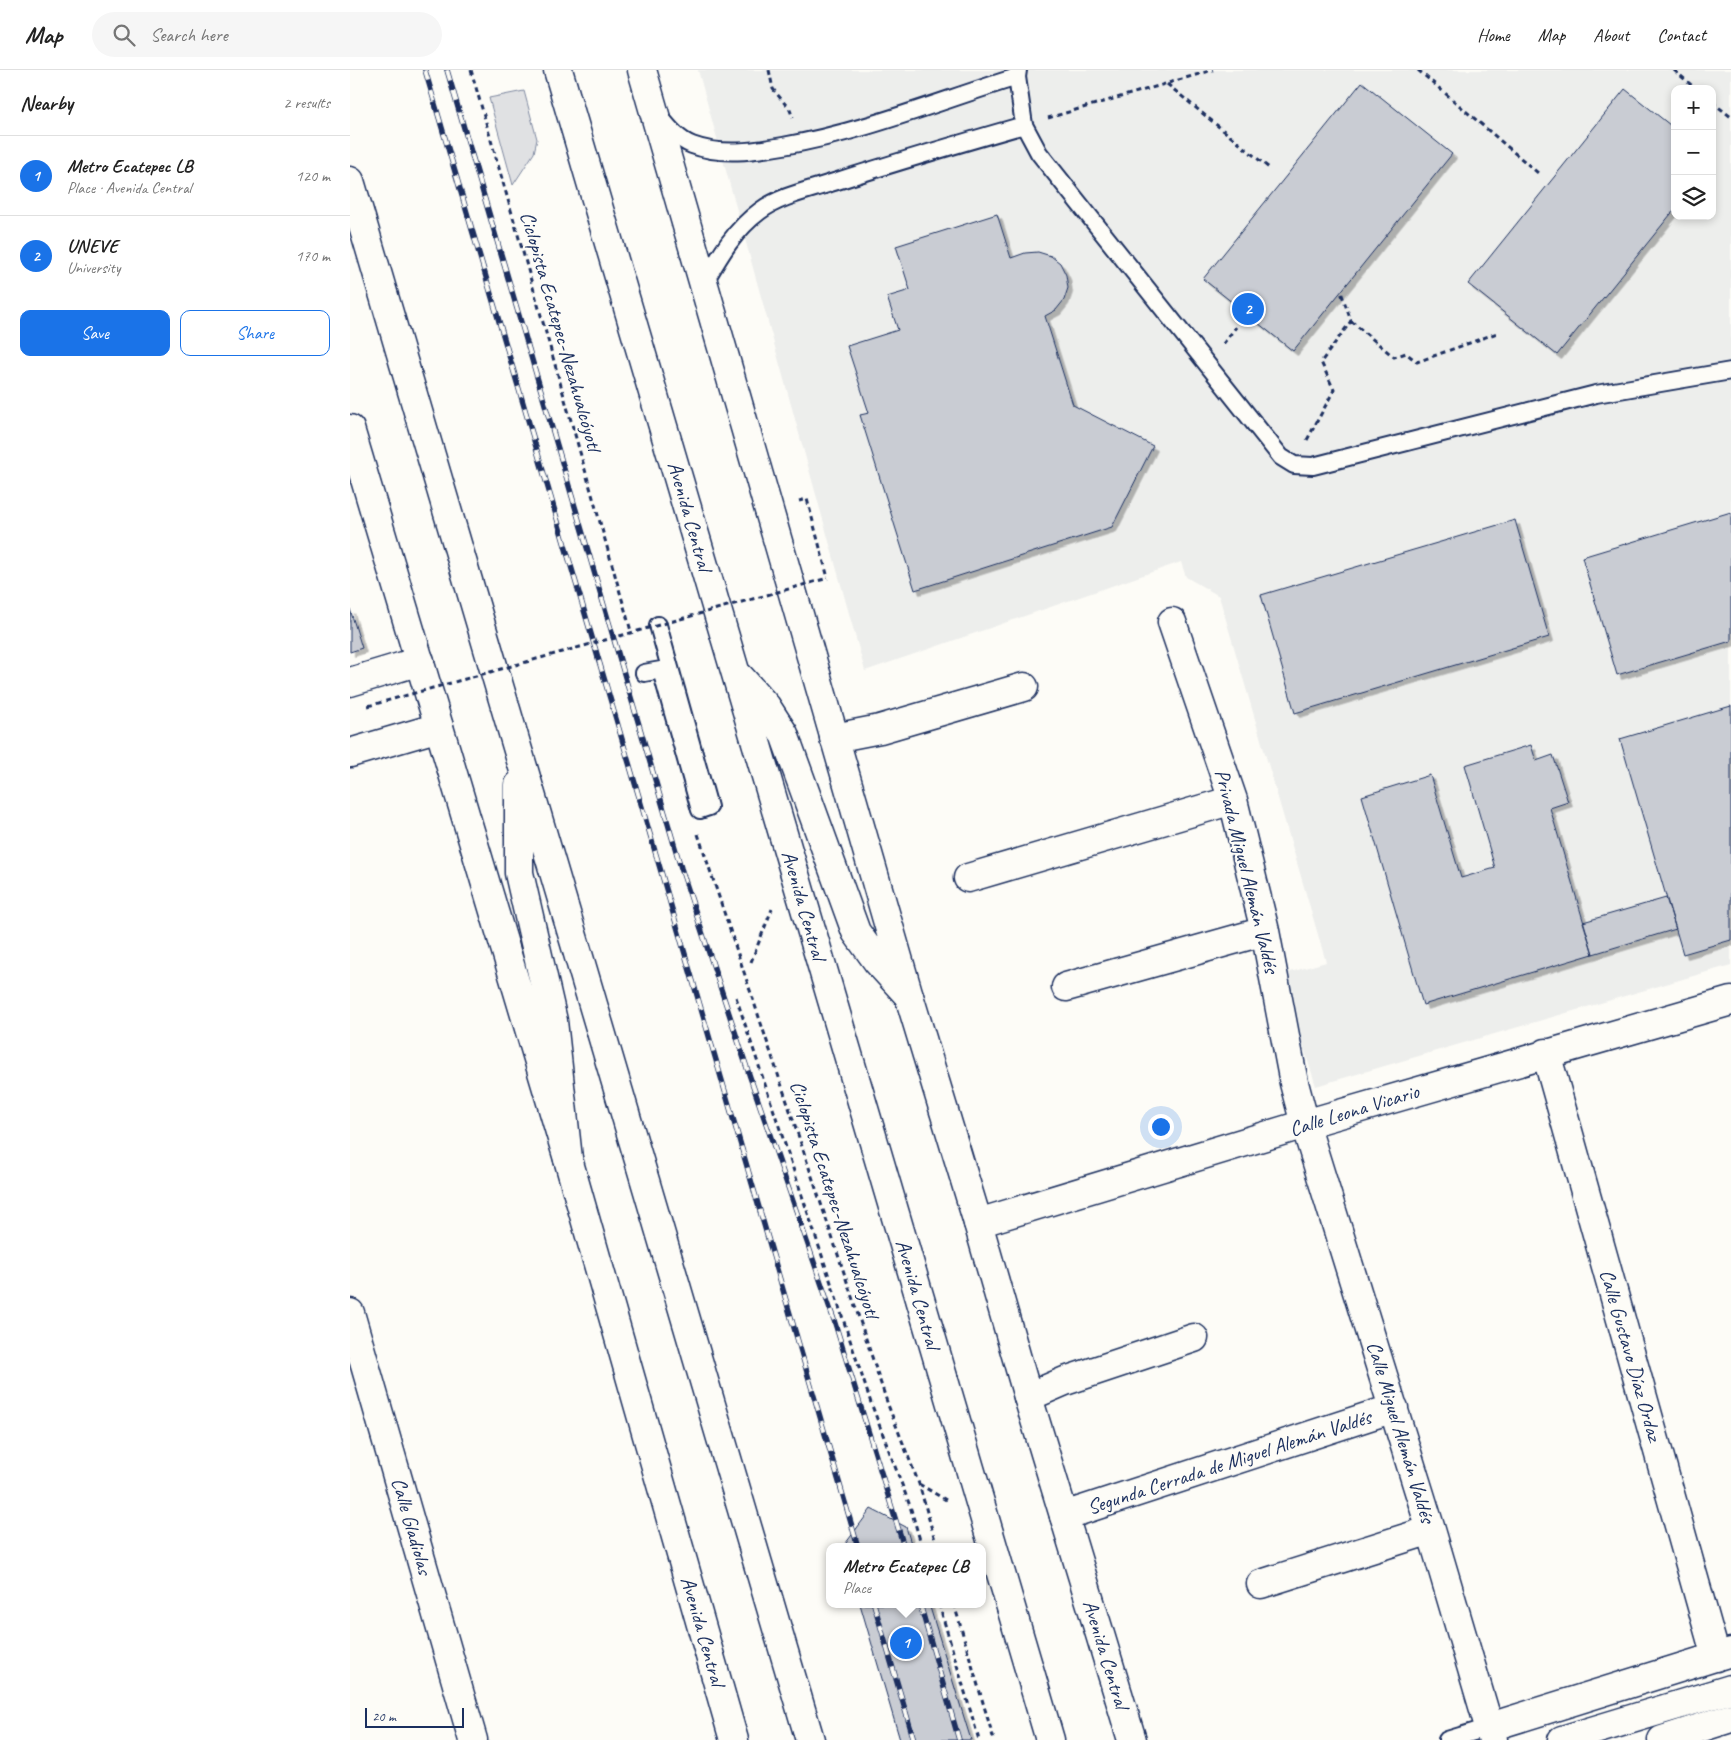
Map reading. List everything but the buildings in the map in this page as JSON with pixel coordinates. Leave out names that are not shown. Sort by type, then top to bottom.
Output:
[{"type":"main road","name":"Avenida Central","points":[[558,70],[1050,1740]]},
{"type":"main road","name":"Avenida Central","points":[[642,70],[909,996],[1132,1740]]},
{"type":"main road","points":[[350,181],[810,1740]]},
{"type":"main road","name":"Avenida Central","points":[[350,428],[568,1159],[734,1740]]},
{"type":"main road","name":"Privada Miguel Alemán Valdés","points":[[1172,622],[1232,800],[1266,931],[1294,1083],[1305,1124]]},
{"type":"main road","points":[[350,682],[420,661]]},
{"type":"main road","points":[[736,672],[766,706],[784,734],[856,932],[877,961],[909,996]]},
{"type":"main road","points":[[834,738],[880,729],[1024,687]]},
{"type":"main road","points":[[350,753],[439,727]]},
{"type":"main road","points":[[519,754],[519,873],[553,1021],[568,1159]]},
{"type":"main road","points":[[968,878],[1232,800]]},
{"type":"main road","points":[[1066,987],[1266,931]]},
{"type":"main road","name":"Calle Leona Vicario","points":[[978,1223],[1305,1124],[1731,1001]]},
{"type":"main road","name":"Calle Gustavo Díaz Ordaz","points":[[1546,1053],[1723,1654]]},
{"type":"main road","name":"Calle Miguel Alemán Valdés","points":[[1305,1124],[1432,1530],[1492,1734]]},
{"type":"main road","name":"Calle Gladiolas","points":[[350,1313],[473,1740]]},
{"type":"main road","points":[[1028,1397],[1065,1381],[1194,1338]]},
{"type":"main road","name":"Segunda Cerrada de Miguel Alemán Valdés","points":[[1064,1516],[1394,1408]]},
{"type":"main road","points":[[1260,1584],[1432,1530]]},
{"type":"main road","points":[[1492,1734],[1723,1654]]},
{"type":"main road","points":[[1562,1740],[1731,1689]]},
{"type":"main road","points":[[1662,1740],[1731,1718]]},
{"type":"lane","points":[[653,108],[681,139],[693,146],[714,150],[753,151],[849,131],[1018,74],[1024,125],[1038,153],[1281,458],[1294,465],[1313,466],[1596,394],[1731,372]]},
{"type":"lane","points":[[704,283],[719,256],[734,235],[758,212],[772,203],[874,169],[1024,125]]},
{"type":"lane","points":[[644,673],[661,670],[700,810],[709,807],[658,626]]},
{"type":"lane","points":[[1447,1740],[1492,1734]]},
{"type":"path","name":"Ciclopista Ecatepec-Nezahualcóyotl","points":[[471,70],[622,600]]},
{"type":"path","points":[[768,70],[773,90],[790,110],[803,142]]},
{"type":"path","points":[[1024,125],[1213,70]]},
{"type":"path","points":[[1418,70],[1538,173]]},
{"type":"path","points":[[1674,70],[1691,85]]},
{"type":"path","points":[[1166,84],[1269,168]]},
{"type":"path","points":[[1716,105],[1731,117]]},
{"type":"path","points":[[1341,292],[1351,321],[1394,357],[1406,352],[1417,362],[1497,333]]},
{"type":"path","points":[[1294,465],[1334,390],[1321,362],[1351,321]]},
{"type":"path","points":[[368,706],[828,578],[807,499]]},
{"type":"path","name":"Ciclopista Ecatepec-Nezahualcóyotl","points":[[706,860],[888,1404],[919,1484],[936,1543]]},
{"type":"path","points":[[736,997],[871,1403],[910,1506],[921,1543]]},
{"type":"path","points":[[919,1484],[946,1499]]},
{"type":"path","points":[[940,1608],[979,1740]]},
{"type":"path","points":[[955,1608],[994,1740]]},
{"type":"shaded area","points":[[698,70],[1731,70],[1731,965],[1316,1086],[1280,975],[1326,962],[1219,596],[1186,577],[1181,562],[865,671]]},
{"type":"shaded area","points":[[524,91],[537,139],[534,153],[513,185],[489,98]]},
{"type":"railway","points":[[425,70],[857,1543]]},
{"type":"railway","points":[[447,70],[681,868],[750,1077],[834,1320],[903,1543]]},
{"type":"railway","points":[[875,1608],[914,1740]]},
{"type":"railway","points":[[921,1608],[959,1740]]},
{"type":"place","name":"UNEVE","points":[[1248,309]]},
{"type":"place","name":"Metro Ecatepec LB","points":[[906,1643]]}]
